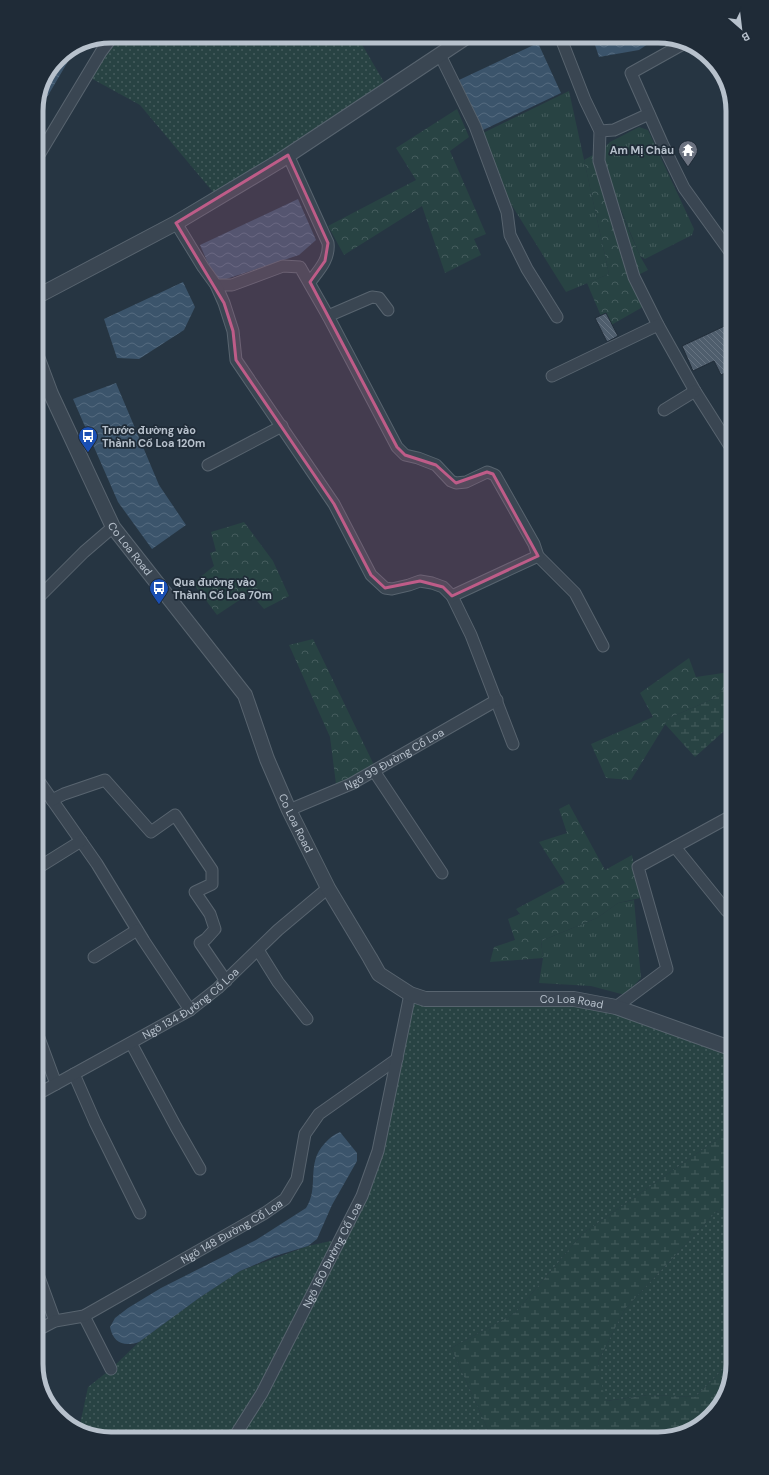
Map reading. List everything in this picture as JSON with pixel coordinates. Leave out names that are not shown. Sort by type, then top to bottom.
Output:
[{"type":"street","points":[[43,148],[108,43]]},
{"type":"street","points":[[43,293],[176,223],[288,155],[458,43]]},
{"type":"street","points":[[563,43],[585,100],[600,131],[600,161],[634,277],[658,325],[695,391],[726,440]]},
{"type":"street","points":[[679,47],[631,74],[684,188],[726,246]]},
{"type":"street","points":[[440,55],[477,132],[507,212],[510,235],[527,269],[557,317]]},
{"type":"street","points":[[600,131],[614,130],[649,114]]},
{"type":"street","points":[[288,155],[328,243],[329,251],[325,261],[310,282]]},
{"type":"street","points":[[176,223],[216,285],[224,302],[233,331],[236,360],[334,504],[371,575],[385,588],[392,589],[410,586],[420,581],[443,587],[452,596],[471,635],[514,744]]},
{"type":"street","points":[[216,285],[232,285],[283,266],[300,267],[310,282],[397,447],[405,455],[436,465],[451,481],[456,483],[466,482],[487,472],[493,474],[534,544],[538,556],[575,593],[603,646]]},
{"type":"street","points":[[328,316],[372,297],[379,298],[388,310]]},
{"type":"street","points":[[552,376],[658,325]]},
{"type":"street","name":"Co Loa Road","points":[[43,373],[51,394],[113,527],[245,695],[267,759],[289,810],[328,888],[379,974],[410,994],[425,999],[574,999],[616,1007],[726,1046]]},
{"type":"street","points":[[664,410],[695,391]]},
{"type":"street","points":[[208,465],[282,426]]},
{"type":"street","points":[[43,593],[84,552],[113,527]]},
{"type":"street","points":[[452,596],[538,556]]},
{"type":"street","name":"Ngõ 99 Đường Cổ Loa","points":[[289,810],[351,784],[496,700]]},
{"type":"street","points":[[374,771],[442,873]]},
{"type":"street","points":[[52,800],[64,794],[105,780],[151,832],[175,815],[212,870],[212,884],[195,892],[210,914],[215,929],[200,943],[226,981]]},
{"type":"street","points":[[43,787],[97,864],[137,930],[190,1010]]},
{"type":"street","points":[[616,1007],[667,969],[638,866],[726,819]]},
{"type":"street","points":[[43,865],[81,841]]},
{"type":"street","points":[[675,847],[726,910]]},
{"type":"street","name":"Ngõ 134 Đường Cổ Loa","points":[[43,1091],[190,1010],[226,981],[278,930],[328,888]]},
{"type":"street","points":[[94,957],[137,930]]},
{"type":"street","points":[[258,950],[278,982],[307,1019]]},
{"type":"street","points":[[397,1058],[410,994]]},
{"type":"street","points":[[131,1043],[200,1169]]},
{"type":"street","points":[[43,1049],[56,1084]]},
{"type":"street","name":"Ngõ 148 Đường Cổ Loa","points":[[43,1327],[54,1321],[84,1316],[265,1213],[285,1199],[297,1179],[305,1134],[319,1114],[397,1058]]},
{"type":"street","name":"Ngõ 160 Đường Cổ Loa","points":[[237,1432],[262,1393],[362,1196],[378,1152],[397,1058]]},
{"type":"street","points":[[74,1074],[95,1122],[140,1213]]},
{"type":"street","points":[[43,1289],[54,1321]]},
{"type":"street","points":[[84,1316],[111,1370]]},
{"type":"highlighted area","points":[[288,155],[328,243],[325,261],[310,282],[397,447],[405,455],[436,465],[456,483],[487,472],[493,474],[538,556],[452,596],[443,587],[420,581],[385,588],[371,575],[334,504],[236,360],[233,331],[224,303],[176,223]]},
{"type":"green space","points":[[114,43],[361,43],[388,89],[218,198],[140,105],[87,76],[101,52]]},
{"type":"green space","points":[[569,91],[609,274],[566,292],[511,204],[481,134]]},
{"type":"green space","points":[[457,109],[469,137],[450,151],[486,234],[474,239],[481,255],[445,273],[422,206],[344,255],[328,226],[416,180],[396,148]]},
{"type":"green space","points":[[639,127],[648,130],[694,229],[692,235],[645,259],[640,256],[602,164],[602,150],[610,142]]},
{"type":"green space","points":[[602,150],[599,161],[640,256],[648,270],[634,277],[648,304],[606,328],[587,283],[609,274],[584,160]]},
{"type":"green space","points":[[244,522],[273,561],[289,596],[264,609],[250,593],[217,615],[193,583],[214,566],[210,553],[216,551],[211,532]]},
{"type":"green space","points":[[313,639],[374,765],[353,778],[336,784],[330,737],[289,645]]},
{"type":"green space","points":[[689,658],[696,677],[726,673],[726,687],[715,698],[669,718],[631,780],[606,778],[591,744],[653,717],[640,693]]},
{"type":"green space","points":[[726,687],[726,729],[695,757],[665,724],[669,718],[715,698]]},
{"type":"green space","points":[[569,804],[605,870],[632,855],[640,898],[618,903],[597,918],[541,941],[543,958],[490,962],[494,947],[515,940],[508,919],[520,914],[516,909],[565,883],[539,842],[567,833],[559,809]]},
{"type":"green space","points":[[634,900],[641,978],[625,995],[591,986],[539,983],[543,958],[541,941],[597,918],[618,903]]},
{"type":"green space","points":[[410,994],[574,999],[726,1047],[726,1133],[583,1233],[515,1313],[451,1348],[489,1432],[107,1432],[98,1431],[80,1424],[88,1387],[111,1369],[139,1342],[199,1298],[240,1271],[308,1246],[340,1239],[378,1151]]},
{"type":"green space","points":[[726,1133],[726,1218],[717,1211],[625,1309],[598,1362],[606,1401],[648,1395],[695,1397],[726,1366],[725,1377],[719,1394],[703,1415],[684,1427],[671,1431],[489,1432],[451,1348],[515,1313],[583,1233]]},
{"type":"green space","points":[[717,1211],[726,1218],[726,1366],[695,1397],[648,1395],[605,1401],[598,1362],[625,1309]]},
{"type":"water","points":[[538,43],[561,93],[483,130],[459,80]]},
{"type":"water","points":[[594,43],[650,43],[639,50],[599,57]]},
{"type":"water","points":[[71,57],[44,103],[50,81],[57,70]]},
{"type":"water","points":[[298,199],[316,240],[299,255],[223,280],[214,277],[200,245]]},
{"type":"water","points":[[183,282],[195,307],[184,330],[139,359],[117,358],[104,319]]},
{"type":"water","points":[[116,383],[159,485],[186,525],[152,549],[118,502],[73,399]]},
{"type":"water","points":[[340,1132],[357,1153],[357,1161],[332,1205],[317,1239],[308,1246],[275,1256],[240,1271],[199,1298],[139,1342],[124,1344],[114,1337],[110,1327],[115,1318],[128,1308],[161,1288],[256,1240],[306,1208],[312,1192],[314,1167],[319,1151],[330,1138]]},
{"type":"building","points":[[606,313],[618,336],[607,342],[595,318]]},
{"type":"building","points":[[726,325],[726,372],[721,375],[714,361],[693,371],[682,346]]},
{"type":"place","name":"Am Mị Châu","points":[[688,167]]},
{"type":"place","name":"Trước đường vào Thành Cổ Loa 120m","points":[[88,453]]},
{"type":"place","name":"Qua đường vào Thành Cổ Loa 70m","points":[[159,605]]}]
